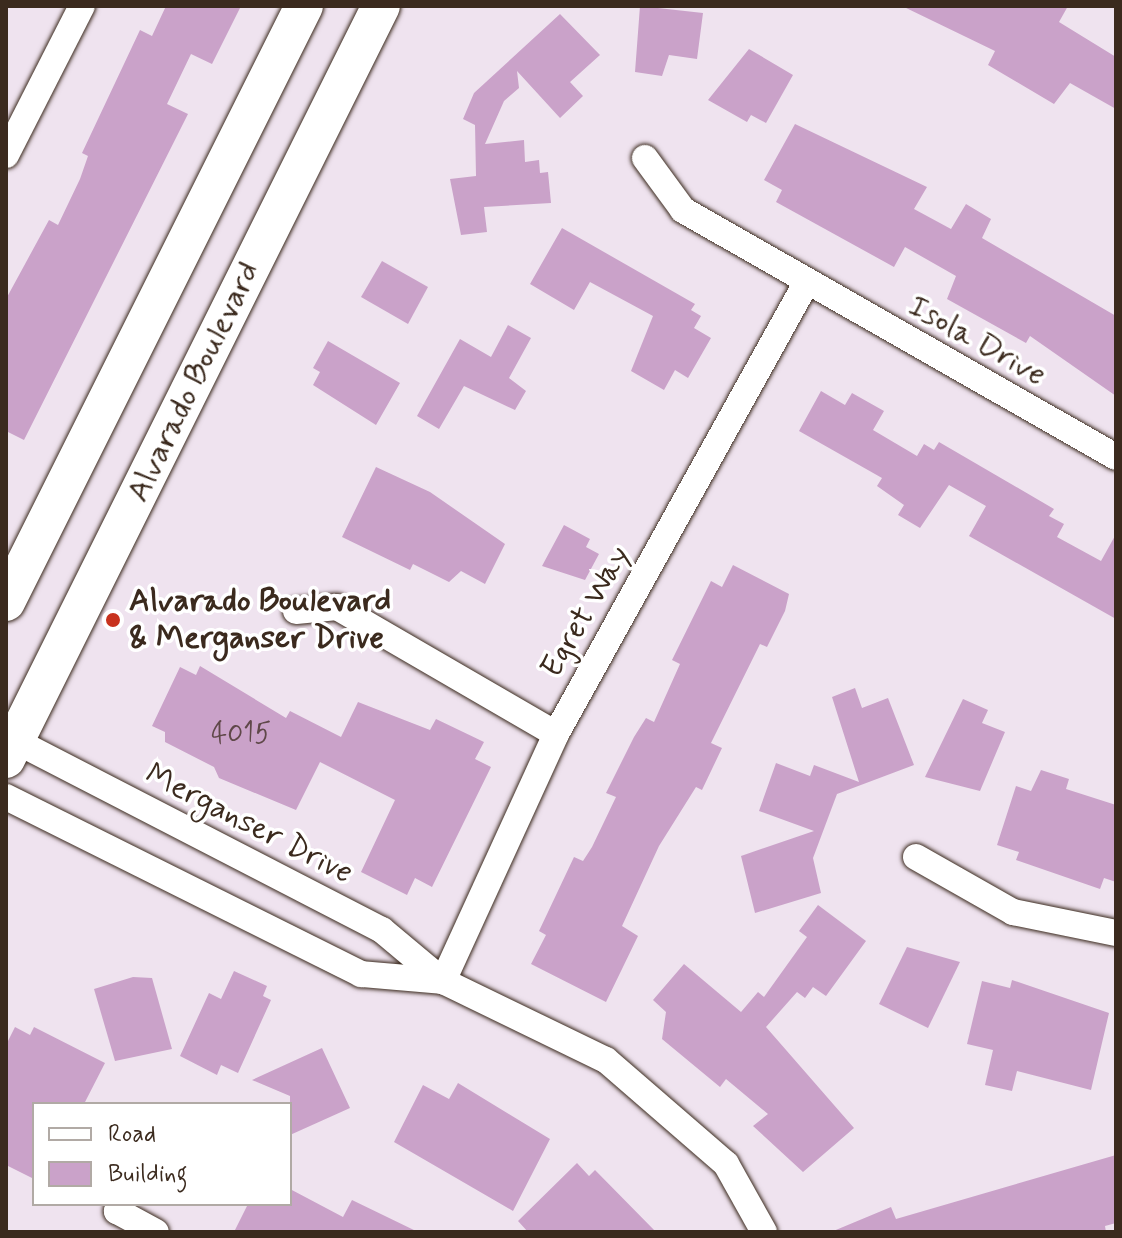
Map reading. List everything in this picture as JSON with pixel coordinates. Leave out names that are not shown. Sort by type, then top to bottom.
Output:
[{"type":"main road","points":[[6,602],[304,6]]},
{"type":"main road","name":"Alvarado Boulevard","points":[[9,746],[381,6]]},
{"type":"street","points":[[6,155],[82,6]]},
{"type":"street","name":"Isola Drive","points":[[645,158],[683,210],[805,285],[1116,457]]},
{"type":"street","name":"Egret Way","points":[[443,981],[556,734],[805,285]]},
{"type":"street","points":[[296,611],[337,607],[556,734]]},
{"type":"street","name":"Merganser Drive","points":[[9,746],[382,930],[443,981],[606,1060],[726,1164],[764,1232]]},
{"type":"street","name":"Merganser Drive","points":[[6,797],[361,974],[443,981]]},
{"type":"street","points":[[916,857],[1013,912],[1116,933]]},
{"type":"street","points":[[119,1206],[117,1211],[156,1232]]},
{"type":"building","points":[[166,6],[241,6],[212,64],[191,54],[167,104],[188,114],[24,440],[6,431],[6,299],[49,220],[58,225],[88,156],[82,153],[140,30],[152,36]]},
{"type":"building","points":[[640,6],[703,13],[697,59],[669,55],[662,76],[635,72]]},
{"type":"building","points":[[902,6],[1068,6],[1059,22],[1116,57],[1116,109],[1070,83],[1054,104],[988,65],[995,51]]},
{"type":"building","points":[[560,14],[600,55],[570,82],[583,96],[560,118],[517,71],[519,88],[504,101],[485,144],[524,140],[525,162],[539,160],[540,173],[548,172],[551,203],[484,207],[487,232],[461,235],[450,179],[476,176],[475,125],[463,119],[474,93]]},
{"type":"building","points":[[749,49],[793,75],[766,123],[751,115],[747,122],[708,100]]},
{"type":"building","points":[[795,124],[927,187],[914,209],[951,229],[966,204],[991,219],[982,238],[1116,316],[1116,396],[1030,336],[1026,343],[947,299],[956,276],[905,247],[894,267],[776,202],[782,190],[764,180]]},
{"type":"building","points":[[562,228],[695,304],[691,310],[701,316],[694,328],[711,338],[688,378],[675,370],[664,390],[631,371],[653,316],[590,282],[574,310],[530,284]]},
{"type":"building","points":[[382,261],[428,287],[408,324],[361,297]]},
{"type":"building","points":[[508,325],[531,338],[509,378],[526,391],[515,410],[464,386],[439,429],[417,416],[460,339],[491,357]]},
{"type":"building","points":[[328,341],[400,383],[376,425],[313,385],[320,372],[313,368]]},
{"type":"building","points":[[821,391],[845,405],[852,393],[884,411],[873,430],[917,456],[924,444],[934,450],[939,442],[1054,509],[1049,516],[1064,524],[1057,537],[1101,561],[1116,534],[1116,619],[969,536],[986,506],[949,485],[920,528],[898,515],[904,505],[877,486],[882,478],[799,431]]},
{"type":"building","points":[[376,467],[430,492],[505,544],[485,584],[461,571],[449,582],[413,564],[410,570],[342,537]]},
{"type":"building","points":[[564,525],[590,539],[586,547],[599,554],[585,580],[542,566]]},
{"type":"building","points":[[733,565],[789,594],[785,611],[767,647],[760,644],[711,743],[722,748],[702,790],[696,787],[659,846],[622,926],[638,936],[606,1002],[531,964],[546,935],[539,931],[574,857],[583,861],[592,847],[616,797],[606,793],[634,737],[646,718],[654,722],[680,664],[672,660],[711,581],[722,587]]},
{"type":"building","points":[[200,666],[286,718],[290,711],[341,737],[358,702],[430,730],[436,719],[484,742],[475,759],[491,767],[432,887],[415,878],[407,895],[361,872],[395,800],[320,762],[296,810],[219,778],[214,767],[165,742],[165,732],[152,726],[180,667],[196,675]]},
{"type":"building","points":[[855,688],[862,708],[888,698],[914,765],[837,794],[813,858],[821,893],[755,913],[741,856],[814,831],[759,811],[776,763],[810,776],[814,765],[859,782],[832,697]]},
{"type":"building","points":[[963,699],[988,710],[982,723],[1005,732],[980,791],[925,777]]},
{"type":"building","points":[[1041,770],[1069,779],[1066,789],[1116,805],[1116,882],[1104,878],[1100,889],[1016,860],[1019,852],[997,845],[1016,786],[1031,791]]},
{"type":"building","points":[[818,905],[866,941],[826,996],[813,987],[805,998],[797,992],[766,1027],[854,1128],[803,1172],[753,1126],[768,1114],[726,1079],[720,1087],[662,1039],[666,1012],[653,1000],[684,964],[741,1012],[758,992],[764,997],[807,937],[799,931]]},
{"type":"building","points":[[907,947],[960,962],[928,1028],[879,1004]]},
{"type":"building","points":[[234,971],[267,986],[263,996],[271,1000],[238,1073],[221,1065],[217,1075],[180,1056],[209,993],[221,999]]},
{"type":"building","points":[[133,977],[152,978],[172,1049],[115,1061],[94,989]]},
{"type":"building","points":[[1012,980],[1109,1013],[1091,1090],[1017,1071],[1012,1091],[985,1085],[993,1050],[967,1044],[982,981],[1010,988]]},
{"type":"building","points":[[15,1027],[30,1035],[34,1027],[105,1063],[85,1102],[32,1102],[32,1178],[6,1165],[6,1045]]},
{"type":"building","points":[[322,1048],[350,1108],[292,1134],[290,1096],[252,1080]]},
{"type":"building","points":[[458,1083],[550,1139],[513,1211],[394,1142],[423,1085],[449,1099]]},
{"type":"building","points":[[1116,1155],[1116,1223],[1105,1226],[1106,1232],[831,1232],[891,1207],[896,1219]]},
{"type":"building","points":[[577,1163],[589,1176],[595,1170],[656,1232],[528,1232],[518,1221]]},
{"type":"building","points":[[292,1190],[343,1217],[352,1200],[418,1232],[234,1232],[247,1206],[292,1206]]},
{"type":"place","name":"Alvarado Boulevard & Merganser Drive","points":[[113,620]]}]
